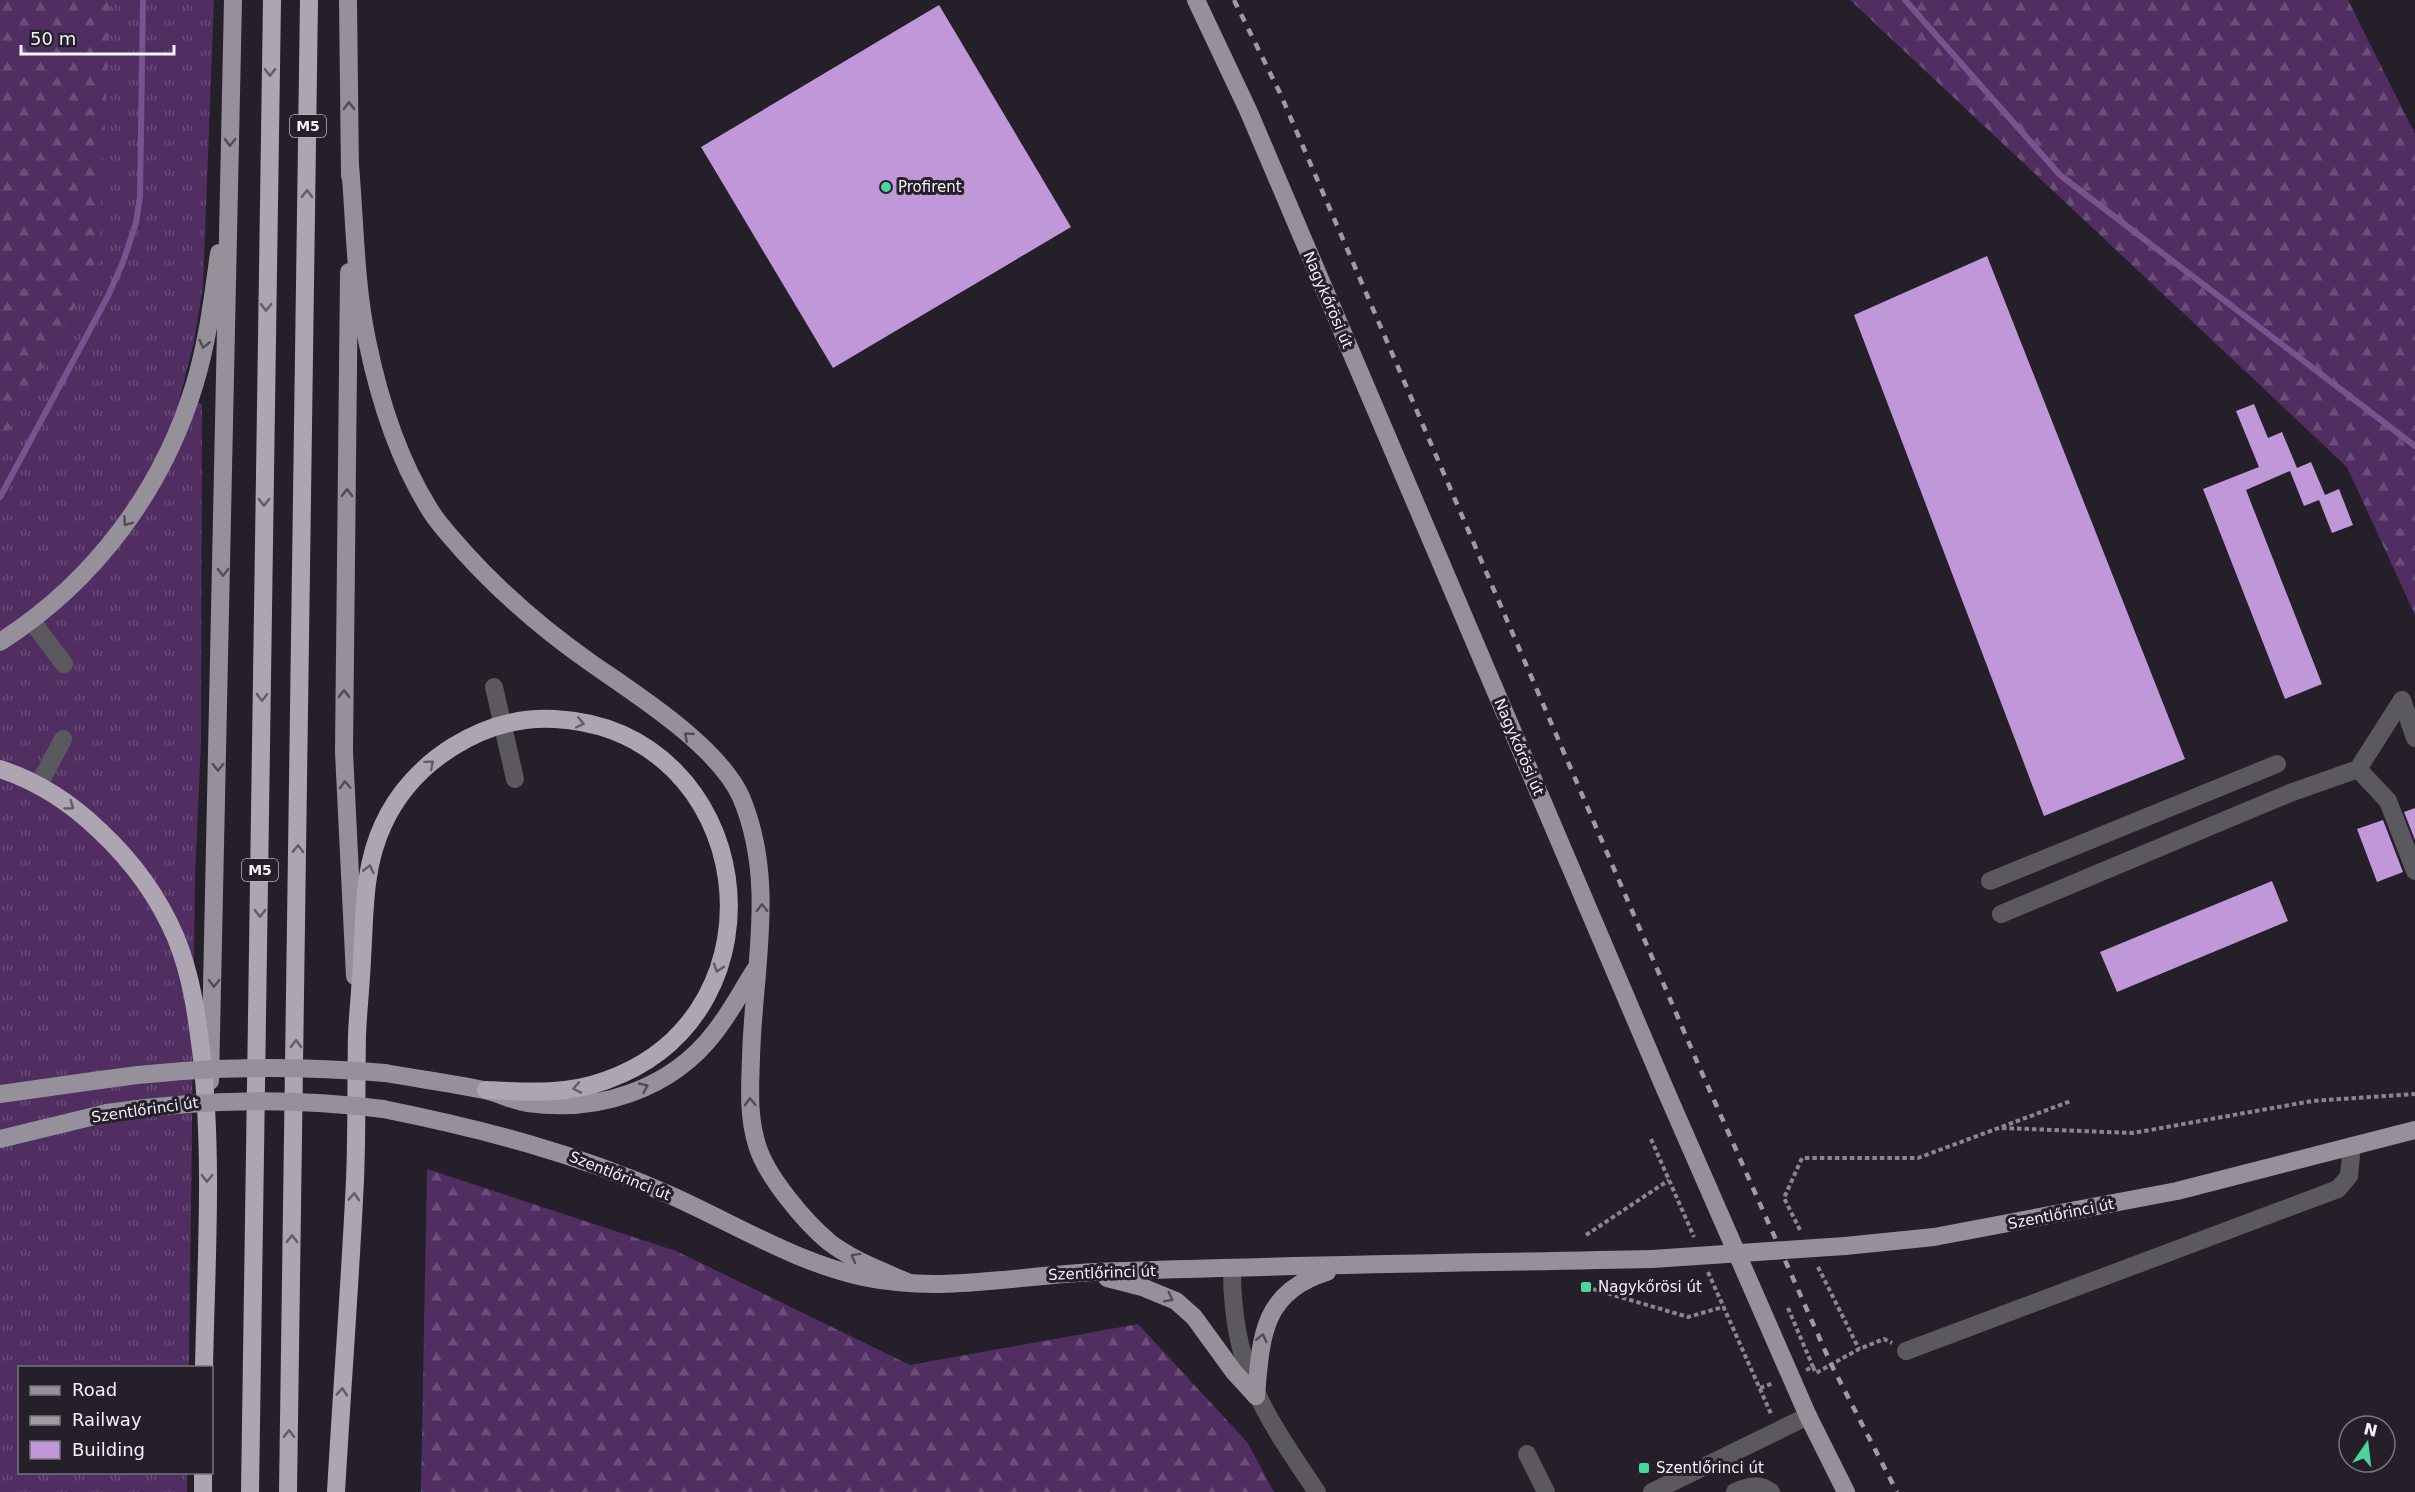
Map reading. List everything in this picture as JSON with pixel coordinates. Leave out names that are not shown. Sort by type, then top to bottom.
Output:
[{"type":"highway","name":"M5","points":[[250,1492],[272,0]]},
{"type":"highway","name":"M5","points":[[288,1492],[309,0]]},
{"type":"highway","points":[[336,1492],[355,1179],[357,1032],[365,888],[383,826],[405,791],[430,763],[470,737],[504,724],[540,718],[580,722],[604,729],[649,751],[687,784],[710,819],[723,850],[730,900],[724,950],[710,992],[686,1027],[654,1056],[608,1080],[583,1087],[557,1092],[486,1090]]},
{"type":"highway","points":[[0,769],[38,786],[75,809],[110,840],[142,878],[166,918],[191,985],[208,1119],[204,1366]]},
{"type":"highway","points":[[202,1492],[203,1474]]},
{"type":"main road","points":[[208,1119],[226,430],[233,0]]},
{"type":"main road","points":[[348,0],[350,165],[344,752],[357,1032]]},
{"type":"main road","name":"Nagykőrösi út","points":[[1196,0],[1248,110],[1808,1416],[1846,1492]]},
{"type":"main road","points":[[350,165],[366,337],[386,416],[414,481],[431,513],[498,589],[546,631],[657,710],[688,736],[717,763],[740,794],[750,824],[760,872],[763,911],[752,1016],[749,1107],[758,1148],[788,1199],[831,1243],[858,1260],[908,1282]]},
{"type":"main road","points":[[0,642],[31,620],[75,583],[102,555],[138,507],[168,455],[195,382],[208,332],[230,183]]},
{"type":"main road","points":[[0,1094],[100,1080],[236,1068],[319,1068],[385,1073],[486,1090],[525,1102],[562,1107],[609,1101],[651,1085],[696,1052],[715,1032],[758,966]]},
{"type":"main road","name":"Szentlőrinci út","points":[[0,1139],[107,1113],[186,1102],[305,1101],[383,1109],[471,1126],[572,1155],[671,1195],[813,1263],[873,1279],[942,1284],[1095,1272],[1652,1259],[1845,1246],[1934,1237],[2177,1191],[2415,1130]]},
{"type":"main road","points":[[1256,1396],[1260,1343],[1270,1313],[1291,1290],[1310,1277],[1346,1266]]},
{"type":"main road","points":[[1095,1272],[1176,1301],[1194,1317],[1234,1372],[1256,1396]]},
{"type":"street","points":[[31,620],[64,664]]},
{"type":"street","points":[[494,687],[515,779]]},
{"type":"street","points":[[2001,914],[2290,794],[2358,769],[2402,700],[2415,738]]},
{"type":"street","points":[[38,786],[63,739]]},
{"type":"street","points":[[1990,881],[2277,764]]},
{"type":"street","points":[[2358,769],[2388,801],[2415,871]]},
{"type":"street","points":[[1906,1351],[2338,1189],[2349,1176],[2352,1146]]},
{"type":"street","points":[[1232,1270],[1234,1323],[1256,1396],[1279,1436],[1317,1492]]},
{"type":"street","points":[[1652,1492],[1808,1416]]},
{"type":"street","points":[[1527,1454],[1546,1492]]},
{"type":"street","points":[[1735,1492],[1748,1486],[1759,1486],[1771,1492]]},
{"type":"path","points":[[1998,1128],[2133,1133],[2312,1101],[2415,1094]]},
{"type":"path","points":[[1804,1238],[1784,1198],[1802,1158],[1918,1158],[2071,1101]]},
{"type":"path","points":[[1651,1139],[1697,1245]]},
{"type":"path","points":[[1586,1235],[1669,1179]]},
{"type":"path","points":[[1814,1258],[1858,1349]]},
{"type":"path","points":[[1706,1265],[1779,1430]]},
{"type":"path","points":[[1586,1287],[1688,1317],[1724,1307]]},
{"type":"path","points":[[1788,1308],[1816,1373],[1858,1349],[1884,1339],[1906,1351]]},
{"type":"path","points":[[1760,1388],[1813,1367]]},
{"type":"green space","points":[[0,0],[214,0],[203,286],[194,342],[180,397],[202,404],[201,744],[195,877],[189,1366],[18,1366],[18,1474],[187,1474],[187,1492],[0,1492]]},
{"type":"green space","points":[[0,0],[111,0],[98,263],[0,447]]},
{"type":"green space","points":[[1850,0],[2348,0],[2415,134],[2415,615],[2347,467]]},
{"type":"green space","points":[[427,1169],[676,1251],[910,1365],[1138,1324],[1247,1442],[1274,1492],[421,1492]]},
{"type":"building","name":"Profirent","points":[[939,5],[1071,227],[833,368],[701,147]]},
{"type":"building","points":[[1987,256],[2185,759],[2044,816],[1854,315]]},
{"type":"building","points":[[2254,404],[2268,438],[2282,432],[2297,468],[2311,462],[2325,495],[2339,489],[2353,525],[2332,533],[2319,500],[2304,506],[2290,471],[2246,490],[2322,684],[2285,699],[2203,489],[2259,467],[2236,411]]},
{"type":"building","points":[[2415,808],[2415,840],[2404,812]]},
{"type":"building","points":[[2383,820],[2403,872],[2377,882],[2357,829]]},
{"type":"building","points":[[2272,881],[2288,921],[2117,992],[2100,952]]},
{"type":"waterway","points":[[0,497],[108,296],[123,262],[136,223],[140,196],[143,0]]},
{"type":"waterway","points":[[1905,0],[2060,175],[2415,446]]},
{"type":"railway","points":[[1234,0],[1280,93],[1698,1064],[1831,1364],[1897,1492]]},
{"type":"place","name":"Profirent","points":[[886,187]]},
{"type":"place","name":"Nagykőrösi út","points":[[1586,1287]]},
{"type":"place","name":"Szentlőrinci út","points":[[1644,1468]]}]
